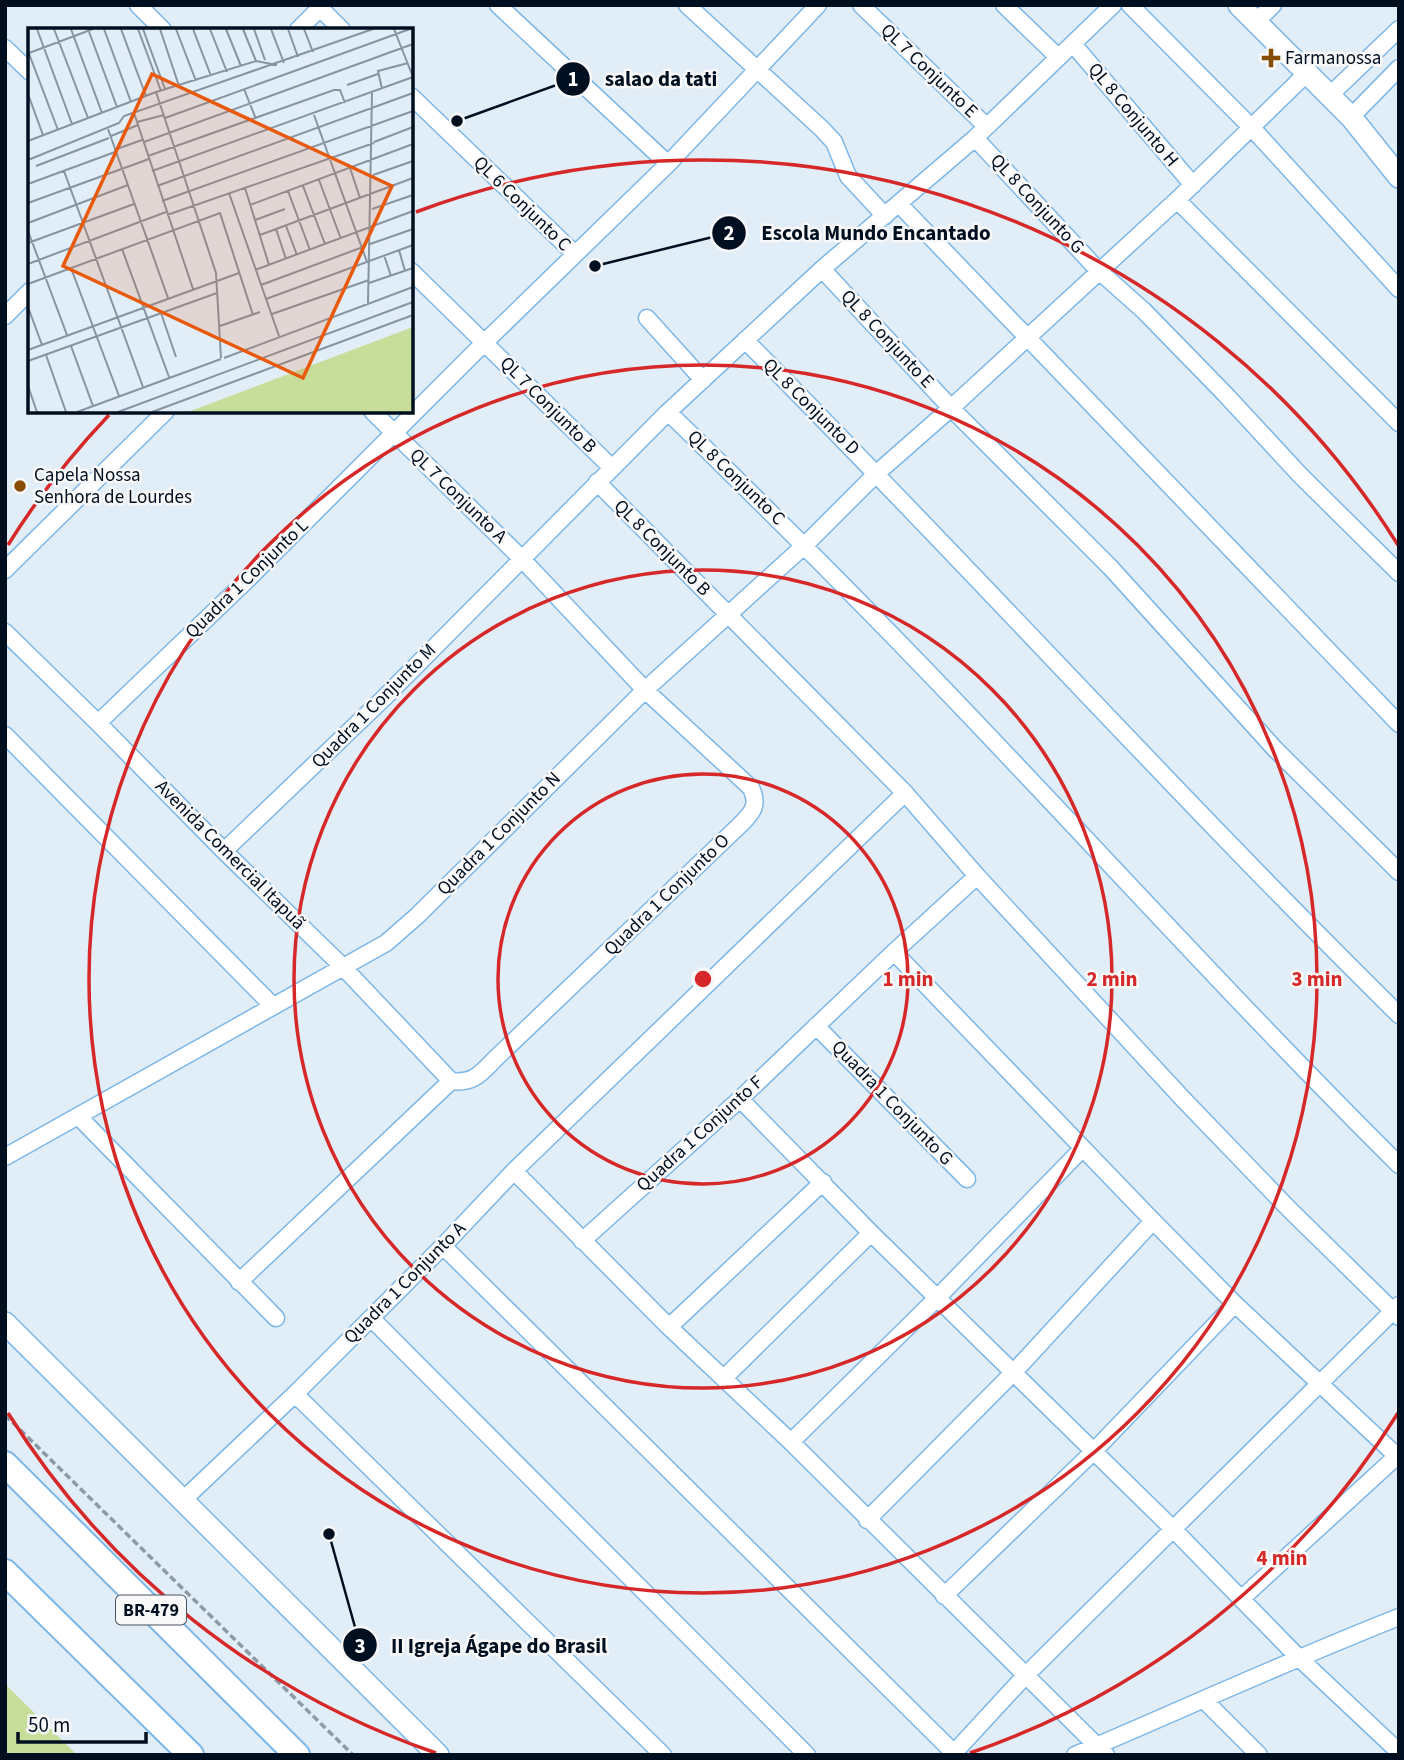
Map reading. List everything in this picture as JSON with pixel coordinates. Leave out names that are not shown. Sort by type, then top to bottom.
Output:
[{"type":"main road","name":"BR-479","points":[[5,1464],[296,1755]]},
{"type":"main road","points":[[5,1572],[191,1755]]},
{"type":"street","points":[[138,5],[161,28]]},
{"type":"street","points":[[498,5],[668,164]]},
{"type":"street","points":[[687,5],[834,142],[848,176],[885,216]]},
{"type":"street","points":[[575,254],[668,164],[818,5]]},
{"type":"street","name":"QL 7 Conjunto E","points":[[861,5],[981,132],[1058,57]]},
{"type":"street","points":[[1003,5],[1058,57]]},
{"type":"street","name":"QL 8 Conjunto H","points":[[1058,57],[1113,5]]},
{"type":"street","points":[[1130,5],[1251,128],[1399,289]]},
{"type":"street","points":[[1240,5],[1330,95],[1399,177]]},
{"type":"street","points":[[1257,21],[1273,5]]},
{"type":"street","points":[[300,28],[320,6],[340,28]]},
{"type":"street","points":[[1330,95],[1399,29]]},
{"type":"street","name":"QL 8 Conjunto H","points":[[1073,44],[1193,185]]},
{"type":"street","points":[[8,55],[28,70]]},
{"type":"street","points":[[1350,117],[1399,68]]},
{"type":"street","name":"Quadra 1 Conjunto N","points":[[5,1157],[342,965],[386,943],[417,916],[646,690],[805,545],[877,473],[1177,200],[1308,72]]},
{"type":"street","name":"QL 6 Conjunto C","points":[[395,434],[575,254],[413,98]]},
{"type":"street","name":"Quadra 1 Conjunto M","points":[[224,851],[384,698],[668,412],[822,270],[981,132]]},
{"type":"street","name":"QL 8 Conjunto G","points":[[981,132],[1098,270],[1144,311],[1300,475],[1399,573]]},
{"type":"street","points":[[1177,200],[1399,424]]},
{"type":"street","points":[[899,204],[1399,724]]},
{"type":"street","name":"QL 8 Conjunto E","points":[[822,270],[951,408],[1110,567],[1275,749],[1399,872]]},
{"type":"street","name":"QL 7 Conjunto B","points":[[413,273],[612,468]]},
{"type":"street","points":[[5,316],[28,293]]},
{"type":"street","points":[[647,318],[703,380]]},
{"type":"street","name":"QL 8 Conjunto D","points":[[745,340],[877,473],[1206,820],[1399,1015]]},
{"type":"street","name":"QL 8 Conjunto C","points":[[668,412],[805,545],[1298,1065],[1399,1165]]},
{"type":"street","points":[[5,570],[164,413]]},
{"type":"street","name":"QL 7 Conjunto A","points":[[374,413],[521,558],[646,690]]},
{"type":"street","name":"Quadra 1 Conjunto L","points":[[98,723],[395,434]]},
{"type":"street","name":"QL 8 Conjunto B","points":[[597,482],[905,793],[977,876],[1183,1099],[1289,1209],[1397,1311]]},
{"type":"street","name":"Avenida Comercial Itapuã","points":[[5,632],[342,965],[451,1081]]},
{"type":"street","name":"Quadra 1 Conjunto O","points":[[451,1081],[463,1082],[474,1078],[755,810],[756,797],[751,788],[646,690]]},
{"type":"street","points":[[5,735],[273,1006]]},
{"type":"street","name":"Quadra 1 Conjunto A","points":[[182,1501],[295,1394],[514,1171],[905,793]]},
{"type":"street","name":"Quadra 1 Conjunto F","points":[[582,1241],[740,1100],[977,876]]},
{"type":"street","points":[[894,952],[1235,1304],[1398,1457],[1241,1599]]},
{"type":"street","name":"Quadra 1 Conjunto G","points":[[816,1026],[967,1179]]},
{"type":"street","points":[[239,1282],[451,1081]]},
{"type":"street","points":[[740,1100],[871,1233],[1173,1529],[1298,1657],[1399,1752]]},
{"type":"street","points":[[79,1117],[276,1318]]},
{"type":"street","points":[[791,1442],[938,1297],[1082,1149]]},
{"type":"street","points":[[514,1171],[669,1327],[791,1442],[1101,1750]]},
{"type":"street","points":[[669,1327],[823,1182]]},
{"type":"street","points":[[867,1520],[1013,1373],[1153,1221]]},
{"type":"street","points":[[724,1378],[871,1233]]},
{"type":"street","points":[[443,1246],[953,1754],[1025,1675],[1397,1311]]},
{"type":"street","points":[[944,1596],[1093,1451],[1235,1304]]},
{"type":"street","points":[[370,1318],[807,1755]]},
{"type":"street","points":[[5,1323],[438,1755]]},
{"type":"street","points":[[295,1394],[663,1755]]},
{"type":"street","points":[[1075,1755],[1101,1750],[1298,1657],[1399,1618]]},
{"type":"street","points":[[1205,1701],[1259,1755]]},
{"type":"path","points":[[5,1415],[353,1755]]},
{"type":"green space","points":[[5,1684],[77,1755],[5,1755]]},
{"type":"place","name":"Farmanossa","points":[[1271,58]]},
{"type":"place","name":"salao da tati","points":[[457,121]]},
{"type":"place","name":"Escola Mundo Encantado","points":[[595,266]]},
{"type":"place","name":"Capela Nossa Senhora de Lourdes","points":[[20,486]]},
{"type":"place","name":"II Igreja Ágape do Brasil","points":[[329,1534]]}]
